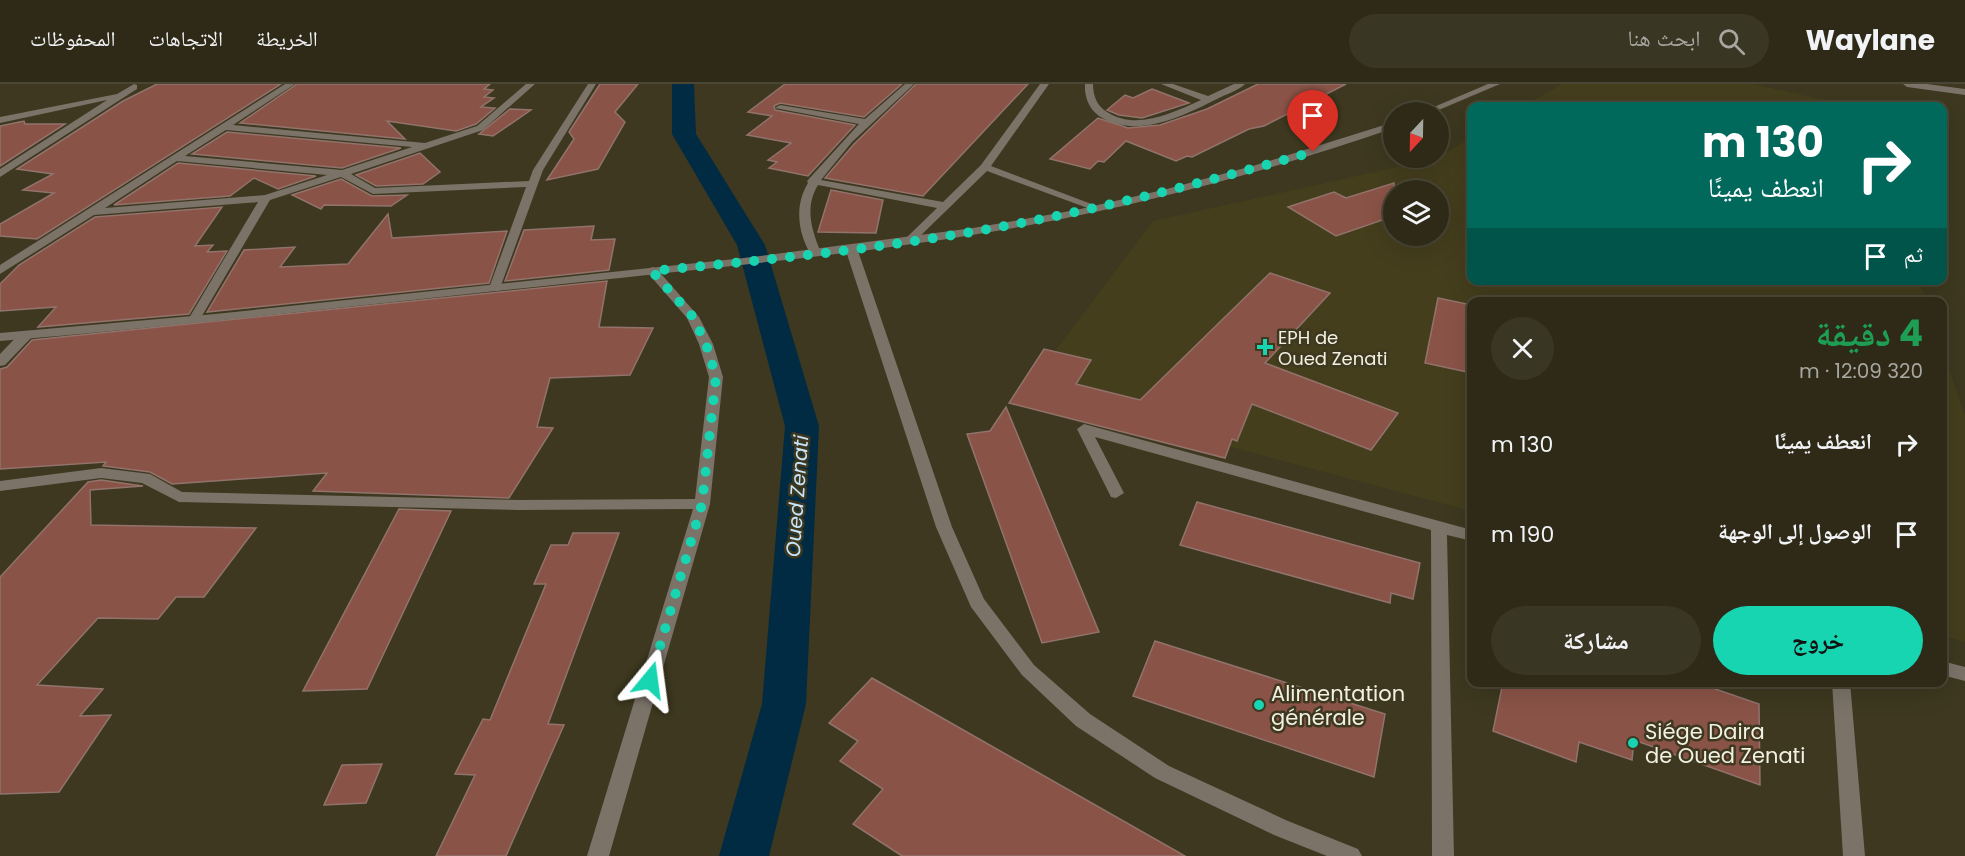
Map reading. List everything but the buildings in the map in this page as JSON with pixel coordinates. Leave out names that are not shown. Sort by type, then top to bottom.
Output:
[{"type":"street","points":[[0,270],[291,84]]},
{"type":"street","points":[[92,212],[266,198],[480,128],[531,84]]},
{"type":"street","points":[[495,288],[538,171],[592,84]]},
{"type":"street","points":[[815,253],[805,228],[805,204],[812,181],[906,84]]},
{"type":"street","points":[[909,241],[985,167],[1045,84]]},
{"type":"street","points":[[1089,84],[1088,89],[1096,109],[1103,116],[1117,122],[1136,125],[1154,123],[1240,84]]},
{"type":"street","points":[[1165,84],[1207,99]]},
{"type":"street","points":[[1449,103],[1496,84]]},
{"type":"street","points":[[1907,84],[1965,93]]},
{"type":"street","points":[[0,174],[138,85]]},
{"type":"street","points":[[0,120],[124,94]]},
{"type":"street","points":[[780,108],[869,123]]},
{"type":"street","points":[[224,127],[428,145]]},
{"type":"street","points":[[0,337],[495,288],[909,241],[1029,222],[1097,208],[1222,178],[1383,129]]},
{"type":"street","points":[[175,158],[342,173],[373,191],[533,184]]},
{"type":"street","points":[[985,167],[1097,208]]},
{"type":"street","points":[[812,181],[946,206]]},
{"type":"street","points":[[195,318],[266,198]]},
{"type":"street","points":[[851,248],[944,526],[976,602],[1028,670],[1083,720],[1162,772],[1281,828],[1352,856]]},
{"type":"street","points":[[598,856],[702,504],[716,377],[706,344],[693,317],[652,271]]},
{"type":"street","points":[[0,362],[26,335]]},
{"type":"street","points":[[1116,493],[1084,429],[1467,535]]},
{"type":"street","points":[[0,486],[101,473],[145,477],[179,496],[518,506],[702,504]]},
{"type":"street","points":[[1439,527],[1443,856]]},
{"type":"street","points":[[1947,669],[1965,674]]},
{"type":"street","points":[[1841,687],[1854,856]]},
{"type":"shaded area","points":[[1562,84],[1753,84],[1835,102],[1531,102]]},
{"type":"shaded area","name":"EPH de Oued Zenati","points":[[1467,140],[1467,285],[1921,285],[1925,297],[1467,297],[1467,510],[1024,392],[1153,221],[1393,168],[1449,168],[1449,151]]},
{"type":"shaded area","points":[[1947,363],[1965,415],[1965,642],[1947,637]]},
{"type":"waterway","name":"Oued Zenati","points":[[683,84],[684,134],[751,245],[802,426],[784,704],[744,856]]},
{"type":"place","name":"EPH de Oued Zenati","points":[[1265,347]]},
{"type":"place","name":"Alimentation générale","points":[[1259,705]]},
{"type":"place","name":"Siége Daira de Oued Zenati","points":[[1633,743]]},
{"type":"route","points":[[650,680],[702,504],[716,377],[706,344],[693,317],[652,271],[909,241],[1029,222],[1222,178],[1313,152]]}]
